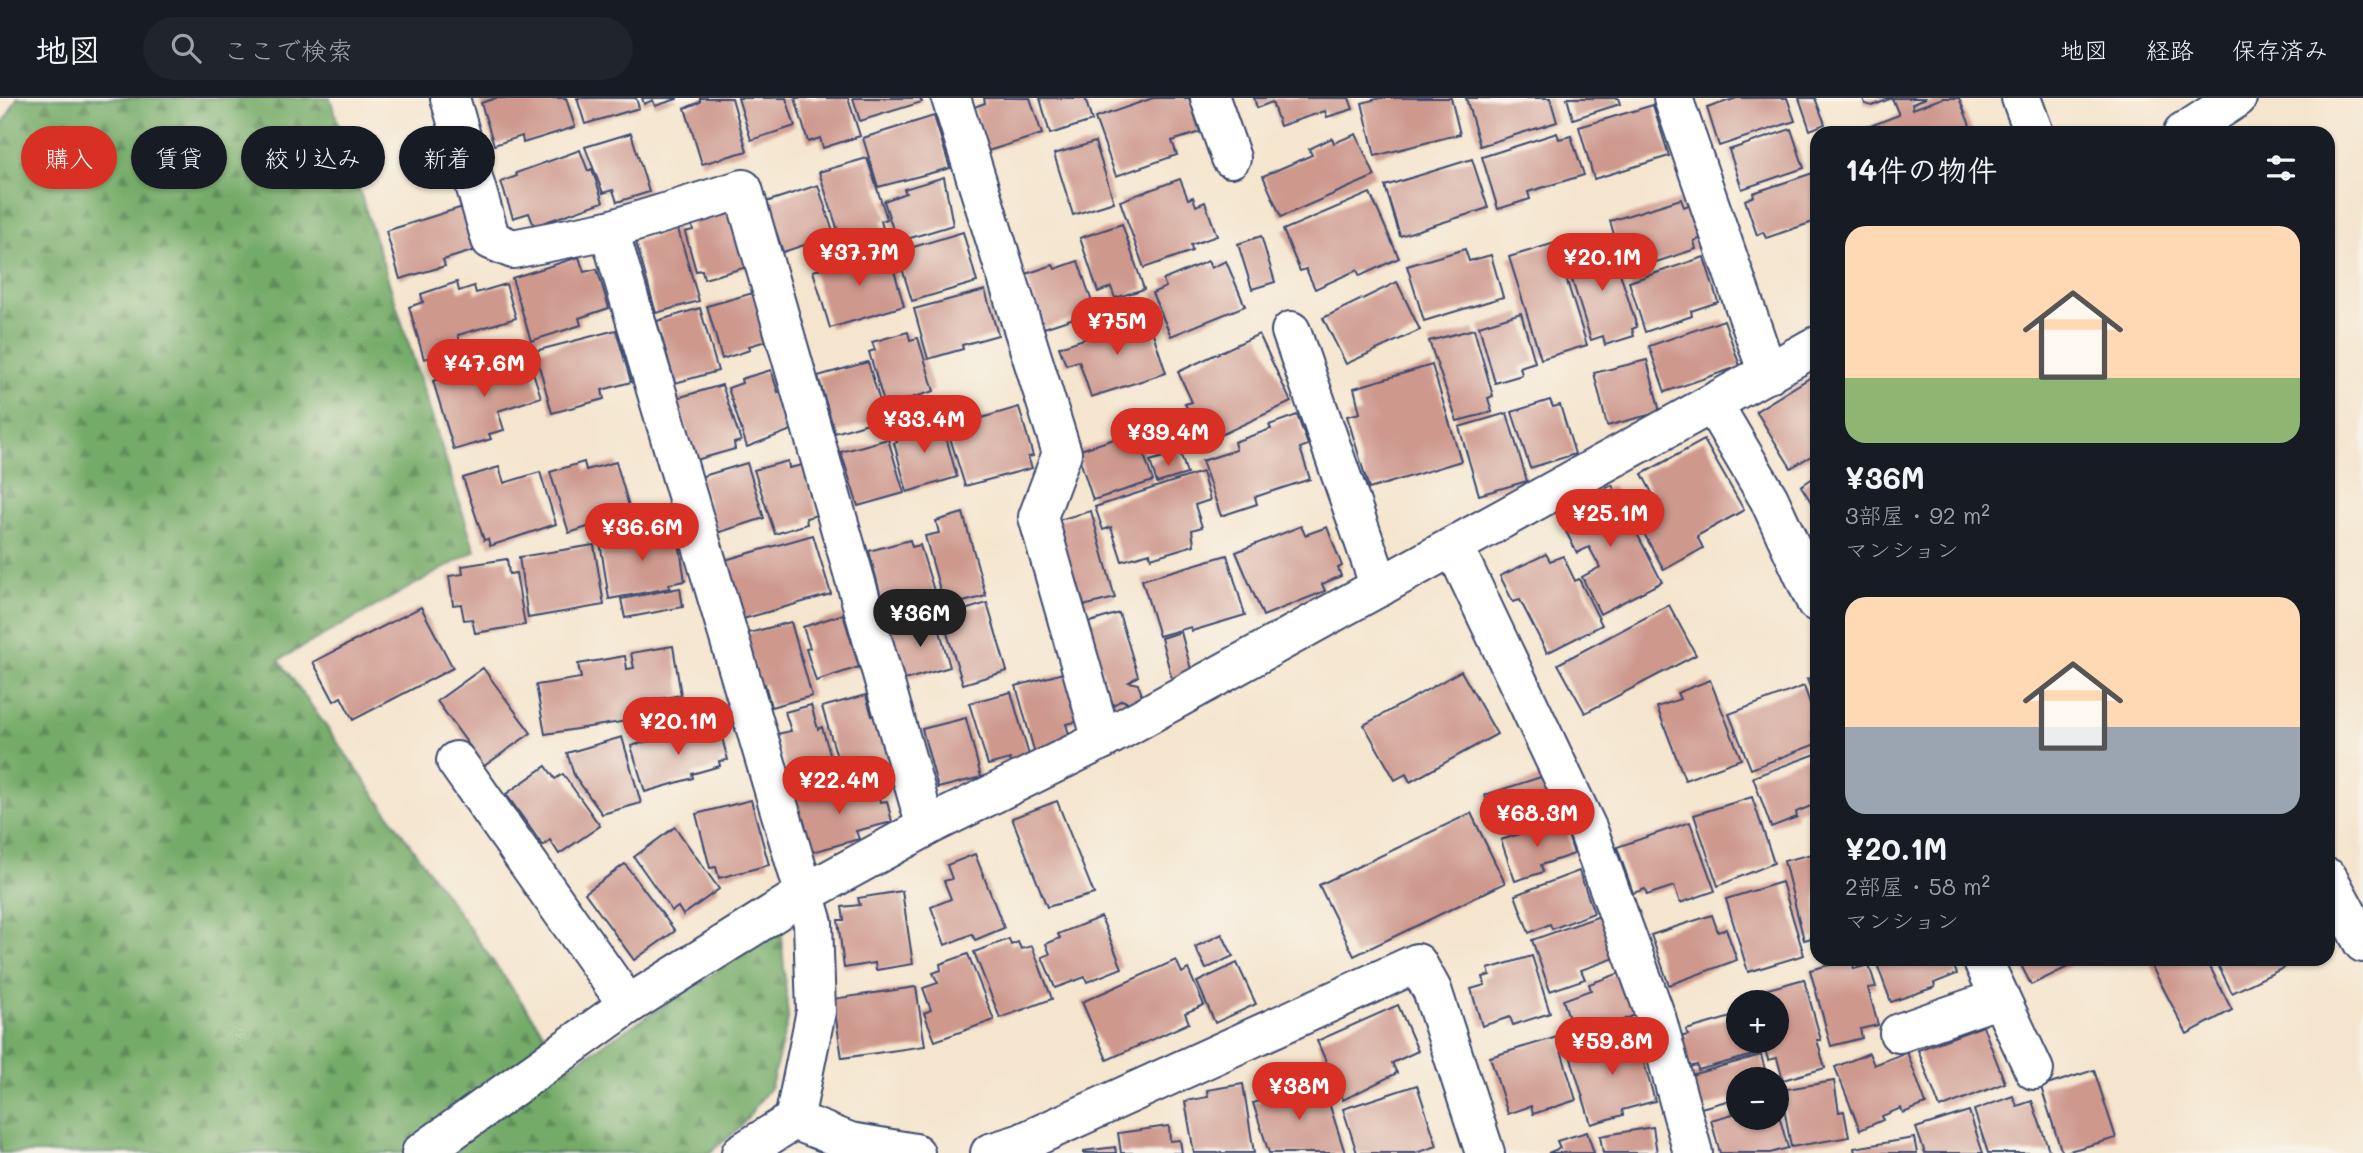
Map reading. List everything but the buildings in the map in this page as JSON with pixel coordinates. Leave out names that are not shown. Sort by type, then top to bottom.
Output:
[{"type":"street","points":[[450,98],[491,240],[513,249],[610,230],[743,190],[926,827]]},
{"type":"street","points":[[951,98],[1062,453],[1038,517],[1102,740]]},
{"type":"street","points":[[1210,98],[1231,158]]},
{"type":"street","points":[[1673,98],[1768,374]]},
{"type":"street","points":[[2021,98],[2031,126]]},
{"type":"street","points":[[2194,126],[2237,98]]},
{"type":"street","points":[[610,230],[813,923],[816,1011],[794,1119],[741,1153]]},
{"type":"street","points":[[1291,331],[1380,587]]},
{"type":"street","points":[[421,1153],[628,1005],[804,894],[926,827],[1102,740],[1810,350]]},
{"type":"street","points":[[1713,404],[1769,499],[1810,588]]},
{"type":"street","points":[[1454,547],[1588,830],[1657,1020],[1693,1153]]},
{"type":"street","points":[[456,761],[628,1005]]},
{"type":"street","points":[[2335,891],[2363,943]]},
{"type":"street","points":[[1009,1150],[1417,963],[1432,990],[1485,1153]]},
{"type":"street","points":[[1985,966],[2034,1070]]},
{"type":"street","points":[[1899,1033],[2000,998]]},
{"type":"street","points":[[794,1119],[849,1147],[915,1153]]},
{"type":"green space","points":[[17,98],[330,98],[339,126],[241,126],[241,189],[359,189],[475,551],[279,660],[568,1067],[781,930],[788,1019],[771,1086],[738,1130],[709,1153],[0,1153],[0,129]]}]
